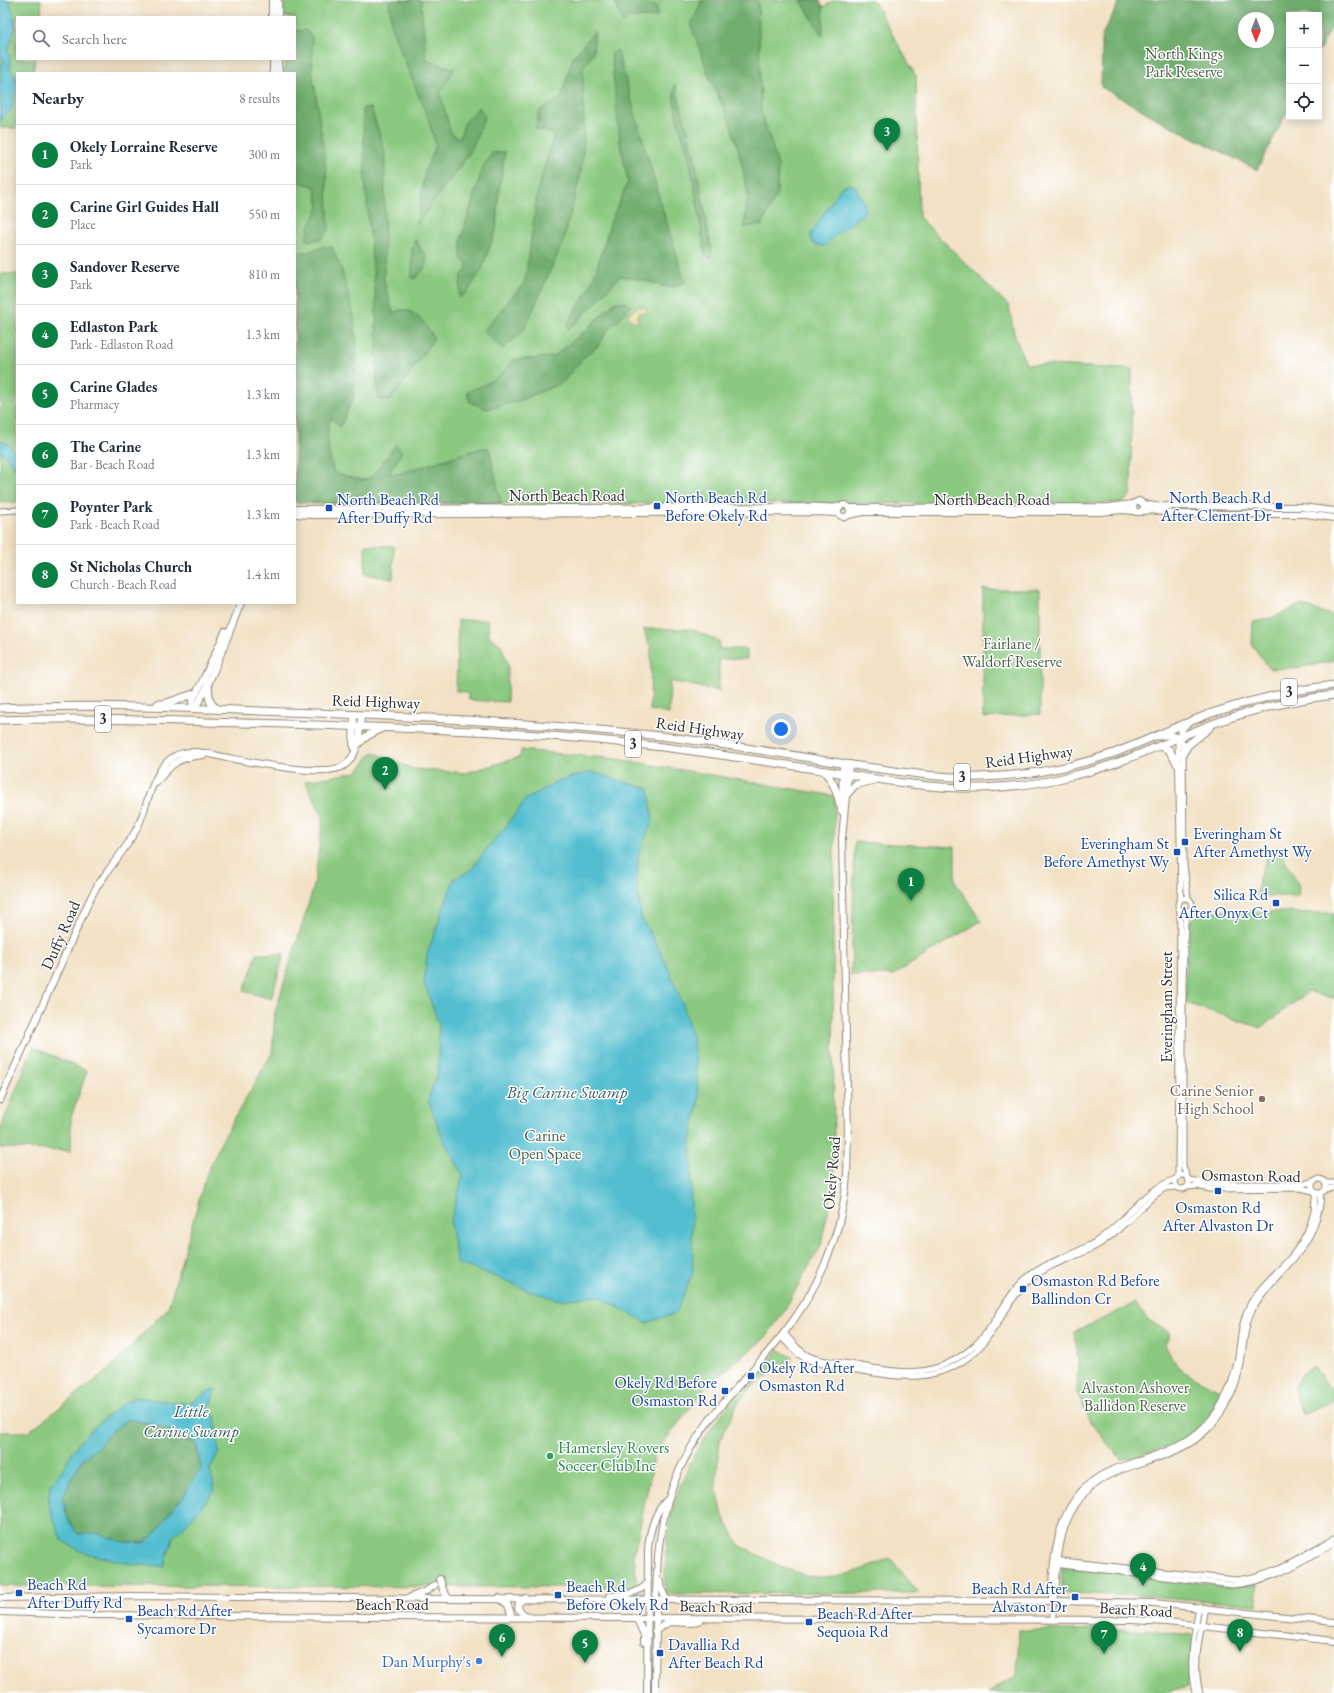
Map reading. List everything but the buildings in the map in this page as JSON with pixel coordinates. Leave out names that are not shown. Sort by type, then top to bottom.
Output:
[{"type":"highway","points":[[208,682],[211,704],[218,710]]},
{"type":"highway","name":"Reid Highway","points":[[0,708],[128,707],[357,714],[457,719],[611,731],[720,743],[846,764],[921,775],[950,777],[1012,775],[1044,771],[1083,762],[1116,752],[1212,713],[1251,701],[1288,692],[1334,685]]},
{"type":"highway","points":[[128,707],[164,704],[196,693]]},
{"type":"highway","name":"Reid Highway","points":[[0,720],[108,719],[488,731],[619,742],[737,756],[878,779],[950,787],[982,788],[1019,785],[1077,775],[1119,762],[1180,740],[1215,723],[1278,705],[1334,695]]},
{"type":"highway","points":[[173,721],[185,717],[193,709]]},
{"type":"highway","points":[[193,709],[194,716],[206,722]]},
{"type":"highway","points":[[1183,753],[1188,745],[1215,723]]},
{"type":"highway","points":[[357,746],[367,736],[384,727]]},
{"type":"highway","points":[[1160,746],[1171,752],[1178,765]]},
{"type":"highway","points":[[824,771],[831,777],[842,811]]},
{"type":"highway","points":[[847,794],[850,788],[855,785],[878,779]]},
{"type":"main road","points":[[272,0],[272,16]]},
{"type":"main road","points":[[278,0],[278,16]]},
{"type":"main road","points":[[273,60],[274,72]]},
{"type":"main road","points":[[278,60],[279,72]]},
{"type":"main road","points":[[1334,511],[1300,507],[1157,506],[1144,504],[1139,501],[1133,504],[1134,511],[1137,512],[1152,510],[1174,514],[1306,514],[1334,518]]},
{"type":"main road","name":"North Beach Road","points":[[296,514],[816,512],[839,510],[844,505],[849,508],[1109,507],[1133,504]]},
{"type":"main road","points":[[1142,511],[1144,504]]},
{"type":"main road","name":"North Beach Road","points":[[296,509],[795,507],[816,505],[839,510],[843,517],[864,512],[1134,511]]},
{"type":"main road","points":[[849,508],[849,515]]},
{"type":"main road","points":[[193,709],[192,701],[238,604]]},
{"type":"main road","points":[[193,709],[199,703],[242,604]]},
{"type":"main road","name":"Duffy Road","points":[[0,1100],[91,897],[106,872],[136,831],[157,775],[172,758],[188,752],[274,765],[324,771],[334,770],[346,764],[357,746],[357,714]]},
{"type":"main road","name":"Okely Road","points":[[843,820],[847,794],[846,764]]},
{"type":"main road","name":"Okely Road","points":[[647,1676],[648,1549],[650,1535],[663,1504],[667,1500],[684,1460],[706,1424],[722,1403],[782,1335],[810,1294],[820,1273],[838,1224],[846,1186],[848,1137],[842,811],[846,774]]},
{"type":"main road","name":"Okely Road","points":[[655,1693],[658,1551],[667,1500]]},
{"type":"main road","points":[[658,1551],[660,1586],[666,1599]]},
{"type":"main road","points":[[440,1580],[443,1590],[449,1599]]},
{"type":"main road","points":[[577,1599],[631,1594],[641,1590],[647,1584]]},
{"type":"main road","points":[[408,1598],[428,1590],[435,1585]]},
{"type":"main road","name":"Beach Road","points":[[0,1598],[126,1596],[449,1599],[525,1598],[647,1600],[1053,1601],[1154,1603],[1334,1622]]},
{"type":"main road","points":[[500,1598],[508,1605],[512,1618]]},
{"type":"main road","points":[[525,1598],[519,1603],[519,1610],[523,1614],[538,1618]]},
{"type":"main road","points":[[0,1609],[22,1609],[38,1613]]},
{"type":"main road","name":"Beach Road","points":[[0,1612],[93,1615],[512,1618],[636,1617],[705,1619],[1131,1620],[1334,1641]]},
{"type":"main road","points":[[636,1617],[644,1635],[647,1693]]},
{"type":"main road","points":[[656,1631],[669,1622],[692,1623],[705,1619]]},
{"type":"street","points":[[0,508],[9,510]]},
{"type":"street","points":[[0,511],[16,510]]},
{"type":"street","points":[[1152,738],[1170,735],[1180,740],[1181,731],[1189,723]]},
{"type":"street","name":"Everingham Street","points":[[1180,740],[1183,753],[1184,865],[1188,899],[1191,902],[1191,906],[1187,911],[1185,923],[1183,982],[1183,1166],[1188,1178]]},
{"type":"street","name":"Everingham Street","points":[[1177,1178],[1180,910],[1178,904],[1180,900],[1181,887],[1178,765],[1180,740]]},
{"type":"street","points":[[1180,900],[1184,898],[1188,899]]},
{"type":"street","points":[[1180,910],[1187,911]]},
{"type":"street","points":[[1181,1175],[1188,1178],[1188,1187],[1183,1190],[1176,1187],[1165,1188],[1102,1242],[1089,1250],[1052,1266],[1030,1279],[1011,1300],[989,1337],[970,1356],[948,1369],[927,1376],[904,1377],[821,1364],[803,1358],[782,1335],[806,1354],[819,1359],[897,1372],[921,1372],[938,1368],[957,1359],[976,1345],[988,1333],[1015,1289],[1030,1274],[1044,1265],[1098,1240],[1118,1225],[1156,1188],[1181,1175]]},
{"type":"street","points":[[1176,1187],[1175,1183],[1177,1178]]},
{"type":"street","name":"Osmaston Road","points":[[1188,1178],[1212,1184],[1304,1184],[1321,1179],[1326,1186]]},
{"type":"street","points":[[1053,1619],[1052,1595],[1057,1539],[1065,1516],[1072,1504],[1086,1487],[1102,1475],[1115,1469],[1166,1452],[1183,1443],[1204,1428],[1218,1410],[1226,1395],[1234,1372],[1241,1330],[1247,1311],[1262,1287],[1296,1251],[1303,1241],[1312,1220],[1316,1192],[1312,1186],[1313,1181]]},
{"type":"street","points":[[1316,1192],[1326,1186],[1334,1184]]},
{"type":"street","name":"Osmaston Road","points":[[1188,1187],[1197,1186],[1210,1189],[1301,1188],[1316,1192]]},
{"type":"street","points":[[1326,1186],[1334,1188]]},
{"type":"street","points":[[1055,1562],[1236,1580],[1258,1577],[1279,1569],[1334,1538]]},
{"type":"street","points":[[1055,1562],[1224,1584],[1238,1584],[1259,1581],[1278,1574],[1334,1543]]},
{"type":"street","points":[[1195,1693],[1192,1664],[1202,1607]]},
{"type":"street","points":[[1199,1626],[1196,1663],[1197,1682],[1200,1693]]},
{"type":"green space","points":[[0,0],[41,0],[42,16],[16,16],[16,60],[35,60],[33,72],[16,72],[16,128],[0,128]]},
{"type":"green space","points":[[284,0],[819,0],[824,7],[834,0],[873,0],[916,76],[919,217],[1009,306],[1014,334],[1026,364],[1132,369],[1131,493],[1129,497],[1118,503],[310,504],[296,490],[296,72],[285,72],[285,60],[296,60],[296,16],[285,16]]},
{"type":"green space","points":[[389,0],[421,0],[426,59],[454,69],[440,93],[451,133],[459,139],[465,122],[479,107],[485,116],[471,151],[417,224],[425,170],[436,146],[429,121],[392,29]]},
{"type":"green space","points":[[614,0],[646,0],[648,5],[657,6],[657,17],[629,18],[623,23]]},
{"type":"green space","points":[[702,0],[758,0],[761,111],[778,165],[777,194],[762,225],[744,227],[748,195],[739,152],[730,122],[709,76],[691,25]]},
{"type":"green space","points":[[801,0],[819,0],[823,7],[823,37]]},
{"type":"green space","name":"North Kings Park Reserve","points":[[1120,0],[1334,0],[1334,23],[1322,45],[1322,12],[1286,12],[1286,114],[1257,170],[1165,123],[1101,87],[1102,35]]},
{"type":"green space","points":[[306,30],[312,37],[312,68],[326,167],[329,231],[321,239],[308,241],[306,236],[319,207],[315,187],[301,182],[296,187],[296,72],[285,72],[285,60],[296,60],[296,31]]},
{"type":"green space","points":[[595,31],[593,53],[583,68],[584,141],[581,172],[563,242],[524,330],[503,349],[483,331],[525,282],[538,189],[554,134],[535,129],[540,110],[561,98],[573,57]]},
{"type":"green space","points":[[617,50],[685,282],[671,288],[620,276],[594,305],[568,330],[568,322],[590,288],[611,221],[628,182],[620,142],[611,54]]},
{"type":"green space","points":[[675,84],[695,159],[712,253],[710,259],[705,255],[696,194],[687,149],[678,121],[674,102]]},
{"type":"green space","points":[[363,108],[371,108],[385,152],[384,281],[393,313],[400,310],[412,312],[422,321],[434,338],[391,401],[379,399],[377,386],[376,301],[365,181]]},
{"type":"green space","points":[[505,152],[499,189],[496,230],[482,269],[468,291],[459,298],[461,276],[467,269],[467,263],[461,259],[461,239],[482,169],[492,153]]},
{"type":"green space","points":[[415,240],[427,258],[425,268],[416,278],[412,278],[412,250]]},
{"type":"green space","points":[[323,247],[332,247],[342,271],[353,313],[357,344],[353,399],[340,427],[331,418],[329,425],[328,445],[334,473],[362,480],[371,477],[396,444],[402,452],[389,474],[398,474],[481,448],[489,448],[501,503],[296,503],[296,252],[307,252]]},
{"type":"green space","points":[[0,274],[16,274],[16,502],[0,502]]},
{"type":"green space","points":[[615,302],[625,302],[632,306],[607,331],[599,345],[582,359],[562,383],[518,401],[487,409],[470,402],[467,392],[498,376],[513,360],[553,357],[585,331]]},
{"type":"green space","points":[[365,545],[394,546],[393,579],[365,574]]},
{"type":"green space","name":"Fairlane / Waldorf Reserve","points":[[983,589],[1040,589],[1040,714],[983,718]]},
{"type":"green space","points":[[1301,605],[1334,616],[1334,661],[1295,668],[1270,669],[1252,645],[1253,622],[1271,618]]},
{"type":"green space","points":[[458,620],[488,620],[489,636],[501,645],[508,664],[507,702],[469,700],[468,694],[461,691],[456,691]]},
{"type":"green space","points":[[644,629],[691,629],[719,641],[719,649],[747,649],[747,659],[719,659],[719,691],[670,681],[669,714],[650,710],[651,647],[647,641]]},
{"type":"green space","name":"Carine Open Space","points":[[521,750],[617,759],[835,796],[833,939],[834,1181],[821,1245],[781,1316],[764,1339],[708,1384],[655,1454],[634,1554],[637,1587],[0,1586],[0,1432],[28,1432],[106,1372],[168,1308],[206,1176],[222,1140],[272,1053],[275,1012],[314,886],[323,817],[305,781],[357,772],[373,752],[413,769],[466,773],[520,757]]},
{"type":"green space","points":[[855,842],[955,847],[955,882],[981,921],[893,975],[851,975]]},
{"type":"green space","points":[[1271,848],[1278,848],[1299,886],[1298,896],[1257,896],[1259,878]]},
{"type":"green space","points":[[1201,911],[1334,913],[1334,998],[1308,992],[1261,1028],[1186,1003],[1185,969],[1190,922]]},
{"type":"green space","points":[[257,954],[284,954],[271,999],[244,991]]},
{"type":"green space","points":[[33,1047],[87,1071],[71,1117],[71,1151],[0,1148],[0,1130]]},
{"type":"green space","name":"Alvaston Ashover Ballidon Reserve","points":[[1135,1303],[1147,1319],[1170,1333],[1165,1345],[1179,1369],[1221,1391],[1219,1401],[1212,1415],[1203,1427],[1196,1433],[1164,1448],[1121,1460],[1090,1422],[1077,1392],[1078,1360],[1075,1332]]},
{"type":"green space","points":[[779,1350],[793,1357],[754,1385],[738,1403],[720,1440],[716,1485],[723,1516],[739,1545],[786,1569],[813,1577],[841,1576],[869,1567],[890,1558],[919,1593],[665,1594],[666,1548],[671,1516],[675,1500],[688,1468],[704,1438],[724,1411]]},
{"type":"green space","points":[[1313,1367],[1334,1392],[1334,1400],[1303,1414],[1294,1387],[1303,1372]]},
{"type":"green space","points":[[127,1420],[152,1425],[196,1443],[201,1469],[183,1497],[154,1535],[143,1543],[123,1542],[97,1534],[78,1534],[68,1520],[62,1496],[83,1458],[98,1447],[109,1433]]},
{"type":"green space","points":[[1062,1567],[1229,1586],[1257,1585],[1257,1605],[1148,1596],[1062,1593]]},
{"type":"green space","points":[[1019,1630],[1141,1630],[1193,1635],[1188,1687],[1166,1693],[988,1693],[1017,1675]]},
{"type":"sand","points":[[641,306],[642,308],[646,308],[647,311],[641,313],[639,312],[637,318],[639,322],[637,323],[629,318],[628,314],[637,307]]},
{"type":"water","points":[[0,0],[10,0],[15,19],[15,30],[7,52],[10,57],[10,68],[15,76],[16,91],[11,110],[1,121],[0,67],[4,60],[0,55]]},
{"type":"water","points":[[850,184],[855,186],[864,203],[865,209],[862,215],[836,235],[825,246],[815,245],[811,240],[811,234],[841,187]]},
{"type":"water","points":[[0,440],[9,445],[16,455],[16,469],[4,454],[0,452]]},
{"type":"water","name":"Big Carine Swamp","points":[[591,772],[649,789],[653,820],[638,856],[637,888],[642,919],[664,958],[683,1004],[693,1041],[699,1099],[691,1141],[693,1272],[676,1313],[647,1323],[598,1296],[560,1300],[530,1291],[457,1263],[450,1222],[463,1175],[443,1139],[428,1100],[438,1071],[439,1025],[424,983],[427,954],[454,879],[471,870],[525,800],[557,781]]},
{"type":"water","name":"Little Carine Swamp","points":[[216,1388],[207,1414],[215,1416],[219,1452],[210,1469],[215,1490],[194,1516],[174,1536],[164,1566],[137,1565],[84,1553],[62,1541],[48,1503],[50,1484],[58,1476],[73,1451],[85,1436],[109,1414],[134,1397],[187,1404]],"holes":[[[127,1420],[134,1420],[181,1435],[196,1443],[201,1469],[183,1497],[154,1535],[143,1543],[123,1542],[97,1533],[78,1534],[68,1520],[62,1496],[83,1458],[98,1447],[109,1433]]]},
{"type":"place","name":"Sandover Reserve","points":[[887,151]]},
{"type":"place","name":"North Beach Rd Before Okely Rd","points":[[657,506]]},
{"type":"place","name":"North Beach Rd After Clement Dr","points":[[1279,506]]},
{"type":"place","name":"North Beach Rd After Duffy Rd","points":[[329,508]]},
{"type":"place","name":"Carine Girl Guides Hall","points":[[385,790]]},
{"type":"place","name":"Everingham St After Amethyst Wy","points":[[1185,842]]},
{"type":"place","name":"Everingham St Before Amethyst Wy","points":[[1177,852]]},
{"type":"place","name":"Okely Lorraine Reserve","points":[[911,901]]},
{"type":"place","name":"Silica Rd After Onyx Ct","points":[[1276,903]]},
{"type":"place","name":"Carine Senior High School","points":[[1262,1099]]},
{"type":"place","name":"Osmaston Rd After Alvaston Dr","points":[[1218,1191]]},
{"type":"place","name":"Osmaston Rd Before Ballindon Cr","points":[[1023,1289]]},
{"type":"place","name":"Okely Rd After Osmaston Rd","points":[[751,1376]]},
{"type":"place","name":"Okely Rd Before Osmaston Rd","points":[[725,1391]]},
{"type":"place","name":"Hamersley Rovers Soccer Club Inc","points":[[550,1456]]},
{"type":"place","name":"Edlaston Park","points":[[1143,1586]]},
{"type":"place","name":"Beach Rd After Duffy Rd","points":[[19,1593]]},
{"type":"place","name":"Beach Rd Before Okely Rd","points":[[558,1595]]},
{"type":"place","name":"Beach Rd After Alvaston Dr","points":[[1075,1597]]},
{"type":"place","name":"Beach Rd After Sycamore Dr","points":[[129,1619]]},
{"type":"place","name":"Beach Rd After Sequoia Rd","points":[[809,1622]]},
{"type":"place","name":"St Nicholas Church","points":[[1240,1652]]},
{"type":"place","name":"Davallia Rd After Beach Rd","points":[[660,1653]]},
{"type":"place","name":"Poynter Park","points":[[1104,1654]]},
{"type":"place","name":"The Carine","points":[[502,1657]]},
{"type":"place","name":"Dan Murphy's","points":[[479,1661]]},
{"type":"place","name":"Carine Glades","points":[[585,1663]]}]
